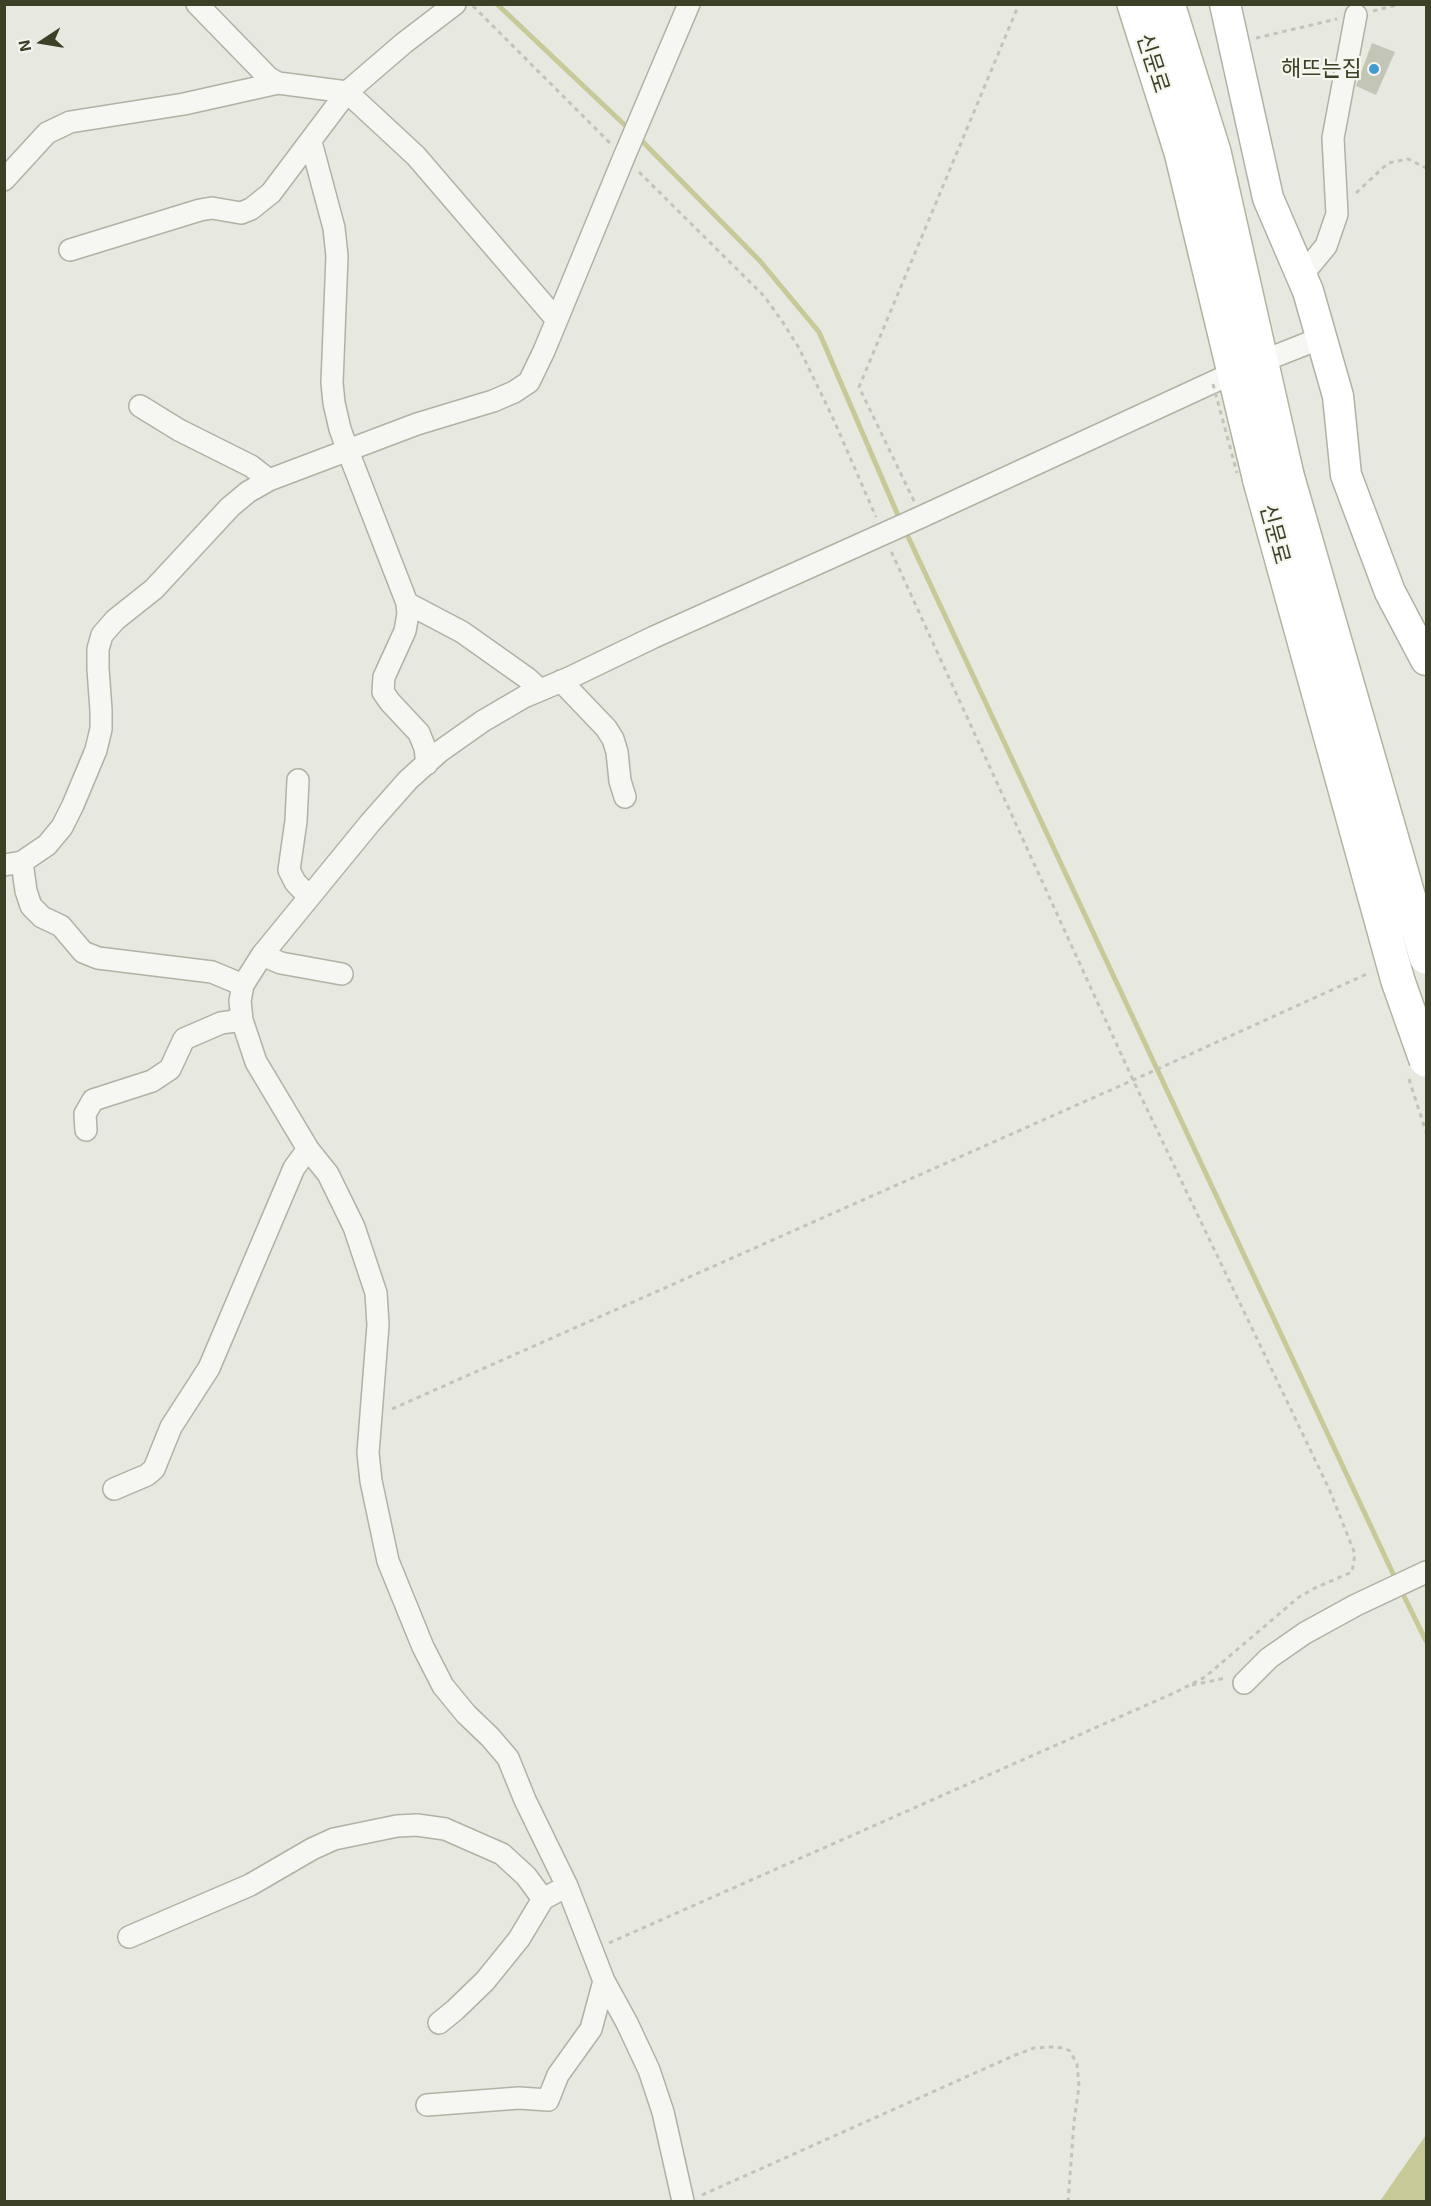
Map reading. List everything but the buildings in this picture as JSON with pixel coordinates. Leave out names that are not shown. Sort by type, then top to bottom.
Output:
[{"type":"main road","name":"신문로","points":[[1134,4],[1248,367]]},
{"type":"main road","name":"신문로","points":[[1168,4],[1214,152],[1248,367],[1398,981],[1426,1060]]},
{"type":"main road","name":"신문로","points":[[1274,478],[1426,957]]},
{"type":"street","points":[[197,4],[269,78],[278,83]]},
{"type":"street","points":[[70,250],[200,210],[212,208],[241,213],[251,210],[271,193],[347,92],[404,43],[455,4]]},
{"type":"street","points":[[243,985],[212,972],[98,958],[83,952],[61,926],[42,917],[31,906],[13,863],[47,845],[62,826],[96,750],[101,710],[98,650],[102,635],[116,620],[154,589],[230,507],[248,492],[269,480],[417,424],[493,401],[514,392],[528,382],[536,370],[689,4]]},
{"type":"street","points":[[1225,4],[1268,198],[1308,291],[1338,396],[1346,475],[1390,592],[1426,660]]},
{"type":"street","points":[[1302,275],[1326,246],[1336,214],[1333,138],[1356,15]]},
{"type":"street","points":[[4,180],[47,133],[70,122],[184,104],[278,83],[347,92],[416,156],[556,319]]},
{"type":"street","points":[[311,142],[334,228],[337,256],[332,383],[334,403],[348,451],[407,603],[405,631],[384,677],[383,692],[419,733],[425,748],[427,764]]},
{"type":"street","points":[[683,2201],[663,2112],[649,2070],[604,1981],[567,1887],[525,1800],[508,1758],[443,1686],[423,1647],[388,1561],[371,1481],[368,1453],[378,1325],[376,1293],[354,1227],[328,1174],[308,1149],[256,1062],[242,1020],[240,1001],[243,985],[262,955],[408,780],[483,721],[524,697],[654,637],[1248,367],[1321,338]]},
{"type":"street","points":[[140,406],[179,430],[251,466],[269,480]]},
{"type":"street","points":[[407,603],[462,632],[527,678],[540,690]]},
{"type":"street","points":[[561,681],[606,728],[613,739],[625,797]]},
{"type":"street","points":[[298,780],[290,870],[295,882],[309,897]]},
{"type":"street","points":[[262,955],[281,963],[342,974]]},
{"type":"street","points":[[86,1130],[85,1114],[93,1100],[152,1081],[171,1069],[184,1039],[221,1023],[242,1020]]},
{"type":"street","points":[[114,1489],[147,1475],[154,1469],[171,1427],[209,1368],[294,1168],[308,1149]]},
{"type":"street","points":[[1249,1678],[1269,1658],[1305,1634],[1356,1605],[1426,1572]]},
{"type":"street","points":[[129,1937],[250,1885],[334,1839],[397,1826],[417,1825],[445,1829],[502,1854],[526,1876],[543,1899]]},
{"type":"street","points":[[439,2023],[485,1981],[519,1939],[543,1899],[567,1887]]},
{"type":"street","points":[[427,2105],[519,2098],[534,2101],[549,2100],[558,2075],[591,2029],[604,1981]]},
{"type":"path","points":[[471,4],[764,296],[799,348],[887,532],[1133,1080],[1330,1491],[1355,1554],[1352,1572],[1299,1597],[1205,1677],[591,1951]]},
{"type":"path","points":[[916,519],[859,387],[1018,4]]},
{"type":"path","points":[[1233,38],[1254,38],[1401,4]]},
{"type":"path","points":[[1336,214],[1388,164],[1408,159],[1426,168]]},
{"type":"path","points":[[371,1418],[1140,1077],[1373,971]]},
{"type":"path","points":[[1187,1686],[1249,1678]]},
{"type":"path","points":[[683,2201],[709,2193],[1002,2060],[1034,2048],[1050,2047],[1070,2051],[1077,2064],[1079,2086],[1068,2202]]},
{"type":"shaded area","points":[[1426,2135],[1426,2201],[1380,2201]]},
{"type":"waterway","points":[[497,4],[631,131]]},
{"type":"waterway","points":[[638,137],[760,261],[819,332],[900,520]]},
{"type":"waterway","points":[[904,528],[1396,1580]]},
{"type":"waterway","points":[[1400,1588],[1426,1641]]},
{"type":"place","name":"해뜨는집","points":[[1374,69]]}]
